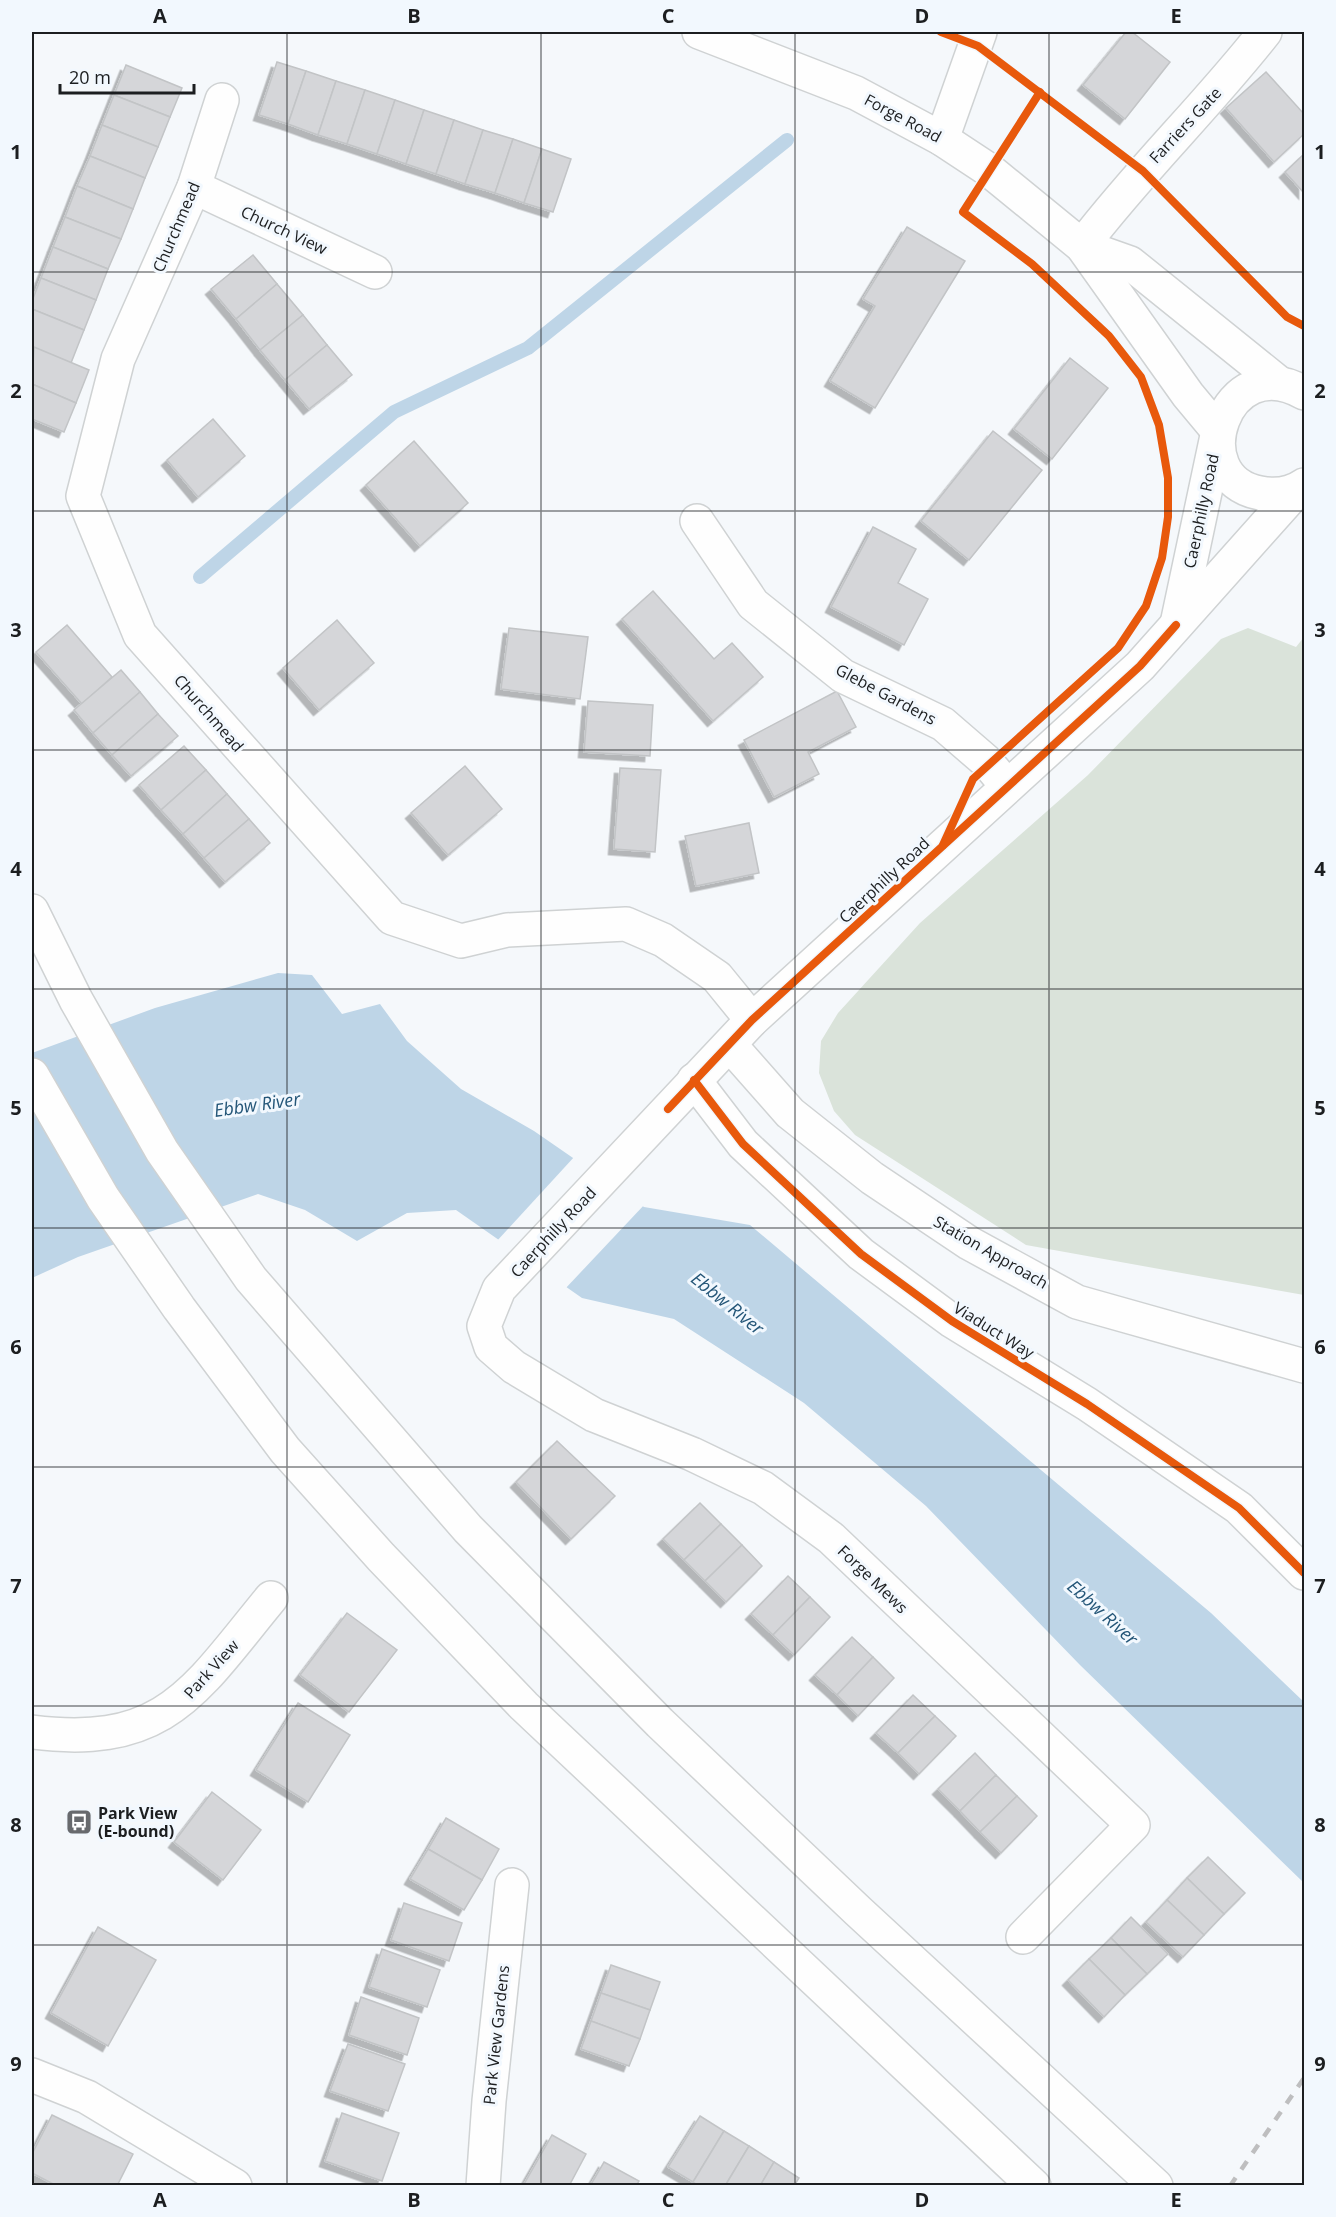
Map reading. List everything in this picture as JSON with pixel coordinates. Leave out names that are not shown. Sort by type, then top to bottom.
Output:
[{"type":"street","name":"Forge Road","points":[[699,32],[856,93],[942,139],[989,170],[1082,246],[1188,395],[1218,431]]},
{"type":"street","points":[[942,139],[980,32]]},
{"type":"street","name":"Farriers Gate","points":[[1082,246],[1115,203],[1227,81],[1265,32]]},
{"type":"street","name":"Churchmead","points":[[222,100],[194,188],[118,359],[83,496],[140,634],[392,918],[461,941],[507,930],[626,924],[663,940],[717,977],[752,1020]]},
{"type":"street","name":"Church View","points":[[194,188],[375,272]]},
{"type":"street","name":"Forge Road","points":[[1082,246],[1130,263],[1292,388]]},
{"type":"street","name":"Caerphilly Road","points":[[1176,626],[1224,412],[1240,394],[1259,385],[1292,388]]},
{"type":"street","name":"Caerphilly Road","points":[[1218,431],[1219,451],[1225,467],[1238,482],[1254,492],[1274,495],[1301,488]]},
{"type":"street","name":"Caerphilly Road","points":[[499,1289],[752,1020],[1140,666],[1301,488]]},
{"type":"street","name":"Glebe Gardens","points":[[697,521],[753,603],[843,676],[943,724],[987,762],[1007,786]]},
{"type":"street","points":[[32,910],[76,1000],[162,1151],[251,1279],[468,1529],[652,1715],[858,1911],[1156,2186]]},
{"type":"street","name":"Station Approach","points":[[730,1045],[790,1113],[872,1178],[969,1243],[1077,1302],[1305,1366]]},
{"type":"street","points":[[32,1076],[103,1198],[178,1308],[285,1450],[381,1557],[524,1706],[1034,2186]]},
{"type":"street","name":"Viaduct Way","points":[[694,1080],[743,1144],[861,1254],[952,1321],[1087,1404],[1239,1508],[1305,1573]]},
{"type":"street","name":"Forge Mews","points":[[499,1289],[484,1326],[491,1347],[514,1367],[594,1415],[692,1454],[763,1488],[831,1538],[1133,1825],[1023,1936]]},
{"type":"street","name":"Park View","points":[[32,1732],[60,1736],[120,1730],[142,1725],[163,1714],[200,1685],[271,1598]]},
{"type":"street","name":"Park View Gardens","points":[[483,2186],[489,2101],[512,1885]]},
{"type":"street","points":[[32,2075],[87,2097],[235,2186]]},
{"type":"shaded area","points":[[1248,628],[1296,647],[1304,637],[1304,1295],[1026,1245],[855,1135],[834,1111],[819,1073],[821,1041],[838,1013],[920,923],[1088,775],[1221,639]]},
{"type":"water","name":"Ebbw River","points":[[278,973],[312,975],[342,1014],[380,1004],[407,1041],[461,1089],[534,1131],[644,1207],[750,1225],[1211,1613],[1304,1702],[1304,1883],[1080,1665],[926,1506],[804,1403],[674,1319],[582,1298],[456,1210],[407,1213],[357,1241],[305,1210],[258,1194],[78,1257],[32,1278],[32,1053],[155,1008]]},
{"type":"pier","points":[[575,1156],[645,1204],[564,1290],[496,1242]]},
{"type":"building","points":[[1126,32],[1132,32],[1170,62],[1125,119],[1083,85]]},
{"type":"building","points":[[277,62],[306,71],[288,124],[259,115]]},
{"type":"building","points":[[126,65],[182,88],[170,117],[114,95]]},
{"type":"building","points":[[306,71],[336,81],[318,135],[288,124]]},
{"type":"building","points":[[1266,72],[1304,114],[1304,134],[1274,162],[1226,108]]},
{"type":"building","points":[[336,81],[365,90],[347,144],[318,135]]},
{"type":"building","points":[[365,90],[395,100],[377,154],[347,144]]},
{"type":"building","points":[[114,95],[170,117],[158,147],[102,125]]},
{"type":"building","points":[[395,100],[424,110],[406,164],[377,154]]},
{"type":"building","points":[[424,110],[454,120],[436,174],[406,164]]},
{"type":"building","points":[[454,120],[483,130],[465,184],[436,174]]},
{"type":"building","points":[[102,125],[158,147],[145,178],[90,156]]},
{"type":"building","points":[[483,130],[513,139],[495,193],[465,184]]},
{"type":"building","points":[[513,139],[542,149],[524,203],[495,193]]},
{"type":"building","points":[[542,149],[571,159],[553,212],[524,203]]},
{"type":"building","points":[[1304,154],[1304,193],[1285,172]]},
{"type":"building","points":[[90,156],[145,178],[133,209],[77,186]]},
{"type":"building","points":[[77,186],[133,209],[121,239],[65,217]]},
{"type":"building","points":[[65,217],[121,239],[108,269],[53,247]]},
{"type":"building","points":[[907,227],[965,261],[875,408],[830,381],[875,306],[863,299]]},
{"type":"building","points":[[53,247],[108,269],[96,300],[41,278]]},
{"type":"building","points":[[253,255],[277,284],[236,319],[211,289]]},
{"type":"building","points":[[41,278],[96,300],[84,330],[32,309],[32,301]]},
{"type":"building","points":[[277,284],[303,315],[260,350],[236,319]]},
{"type":"building","points":[[32,309],[84,330],[71,363],[32,347]]},
{"type":"building","points":[[303,315],[327,345],[285,380],[260,350]]},
{"type":"building","points":[[327,345],[352,375],[309,409],[285,380]]},
{"type":"building","points":[[34,347],[89,370],[76,403],[32,384]]},
{"type":"building","points":[[1070,358],[1108,388],[1052,459],[1014,429]]},
{"type":"building","points":[[32,384],[76,403],[64,432],[32,419]]},
{"type":"building","points":[[213,419],[245,456],[198,497],[167,460]]},
{"type":"building","points":[[993,431],[1042,470],[969,560],[921,521]]},
{"type":"building","points":[[414,441],[468,503],[420,546],[366,485]]},
{"type":"building","points":[[873,527],[916,549],[898,583],[928,599],[904,645],[831,607]]},
{"type":"building","points":[[653,591],[714,659],[732,643],[763,677],[713,721],[622,619]]},
{"type":"building","points":[[337,620],[374,663],[319,710],[283,668]]},
{"type":"building","points":[[67,625],[112,677],[82,704],[36,652]]},
{"type":"building","points":[[509,628],[588,637],[580,699],[501,689]]},
{"type":"building","points":[[121,670],[140,692],[93,733],[74,710]]},
{"type":"building","points":[[837,691],[856,727],[808,752],[819,774],[774,797],[744,740]]},
{"type":"building","points":[[140,692],[158,714],[112,755],[93,733]]},
{"type":"building","points":[[588,701],[653,705],[650,756],[584,752]]},
{"type":"building","points":[[158,714],[178,736],[131,776],[112,755]]},
{"type":"building","points":[[184,746],[206,770],[161,810],[139,785]]},
{"type":"building","points":[[465,766],[502,809],[448,855],[411,813]]},
{"type":"building","points":[[620,768],[661,770],[655,852],[614,849]]},
{"type":"building","points":[[206,770],[227,794],[183,834],[161,810]]},
{"type":"building","points":[[227,794],[249,819],[204,858],[183,834]]},
{"type":"building","points":[[249,819],[270,843],[225,882],[204,858]]},
{"type":"building","points":[[749,823],[759,873],[696,886],[685,836]]},
{"type":"building","points":[[557,1441],[615,1496],[571,1539],[516,1482]]},
{"type":"building","points":[[700,1503],[721,1524],[684,1560],[663,1539]]},
{"type":"building","points":[[721,1524],[742,1545],[705,1581],[684,1560]]},
{"type":"building","points":[[742,1545],[762,1566],[726,1602],[705,1581]]},
{"type":"building","points":[[788,1576],[810,1597],[773,1635],[751,1614]]},
{"type":"building","points":[[810,1597],[830,1617],[794,1655],[773,1635]]},
{"type":"building","points":[[347,1613],[397,1650],[349,1712],[300,1675]]},
{"type":"building","points":[[852,1637],[873,1657],[837,1695],[815,1675]]},
{"type":"building","points":[[873,1657],[894,1678],[858,1716],[837,1695]]},
{"type":"building","points":[[913,1695],[935,1716],[898,1753],[876,1733]]},
{"type":"building","points":[[298,1703],[350,1735],[308,1802],[256,1770]]},
{"type":"building","points":[[935,1716],[956,1736],[919,1774],[898,1753]]},
{"type":"building","points":[[975,1753],[996,1775],[960,1811],[938,1789]]},
{"type":"building","points":[[996,1775],[1017,1796],[980,1832],[960,1811]]},
{"type":"building","points":[[212,1792],[261,1830],[223,1880],[174,1842]]},
{"type":"building","points":[[1017,1796],[1037,1816],[1001,1853],[980,1832]]},
{"type":"building","points":[[446,1818],[499,1849],[482,1880],[428,1849]]},
{"type":"building","points":[[428,1849],[482,1880],[464,1910],[410,1879]]},
{"type":"building","points":[[1208,1857],[1245,1893],[1224,1914],[1187,1878]]},
{"type":"building","points":[[1187,1878],[1224,1914],[1204,1935],[1167,1900]]},
{"type":"building","points":[[1167,1900],[1204,1935],[1183,1957],[1146,1922]]},
{"type":"building","points":[[404,1903],[462,1923],[449,1961],[391,1940]]},
{"type":"building","points":[[1131,1917],[1168,1954],[1147,1974],[1111,1938]]},
{"type":"building","points":[[98,1927],[156,1960],[108,2046],[51,2013]]},
{"type":"building","points":[[1111,1938],[1147,1974],[1125,1995],[1089,1959]]},
{"type":"building","points":[[382,1949],[440,1970],[427,2007],[369,1987]]},
{"type":"building","points":[[1089,1959],[1125,1995],[1104,2017],[1068,1980]]},
{"type":"building","points":[[611,1965],[660,1982],[650,2010],[601,1993]]},
{"type":"building","points":[[601,1993],[650,2010],[640,2039],[591,2021]]},
{"type":"building","points":[[361,1997],[419,2018],[407,2055],[349,2035]]},
{"type":"building","points":[[591,2021],[640,2039],[629,2066],[581,2049]]},
{"type":"building","points":[[348,2044],[405,2064],[388,2111],[330,2091]]},
{"type":"building","points":[[342,2113],[399,2133],[382,2181],[325,2161]]},
{"type":"building","points":[[52,2115],[133,2154],[117,2186],[57,2186],[32,2173],[32,2154]]},
{"type":"building","points":[[700,2116],[724,2131],[693,2182],[668,2167]]},
{"type":"building","points":[[724,2131],[749,2146],[725,2186],[699,2186],[693,2182]]},
{"type":"building","points":[[552,2135],[586,2154],[569,2186],[523,2186]]},
{"type":"building","points":[[749,2146],[774,2162],[760,2186],[725,2186]]},
{"type":"building","points":[[604,2162],[639,2181],[636,2186],[590,2186]]},
{"type":"building","points":[[774,2162],[799,2178],[794,2186],[760,2186]]},
{"type":"waterway","points":[[200,577],[394,412],[528,348],[787,140]]},
{"type":"railway","points":[[1230,2186],[1304,2078]]},
{"type":"cycle path","points":[[941,32],[978,46],[1143,171],[1287,317],[1304,326]]},
{"type":"cycle path","points":[[943,845],[973,779],[1118,648],[1146,606],[1162,558],[1168,517],[1168,478],[1159,425],[1141,377],[1109,336],[1032,264],[963,212],[1040,92]]},
{"type":"cycle path","points":[[668,1109],[752,1020],[1140,666],[1176,625]]},
{"type":"cycle path","points":[[694,1080],[743,1144],[861,1254],[952,1321],[1087,1404],[1239,1508],[1304,1573]]},
{"type":"place","name":"Park View (E-bound)","points":[[79,1822]]}]
